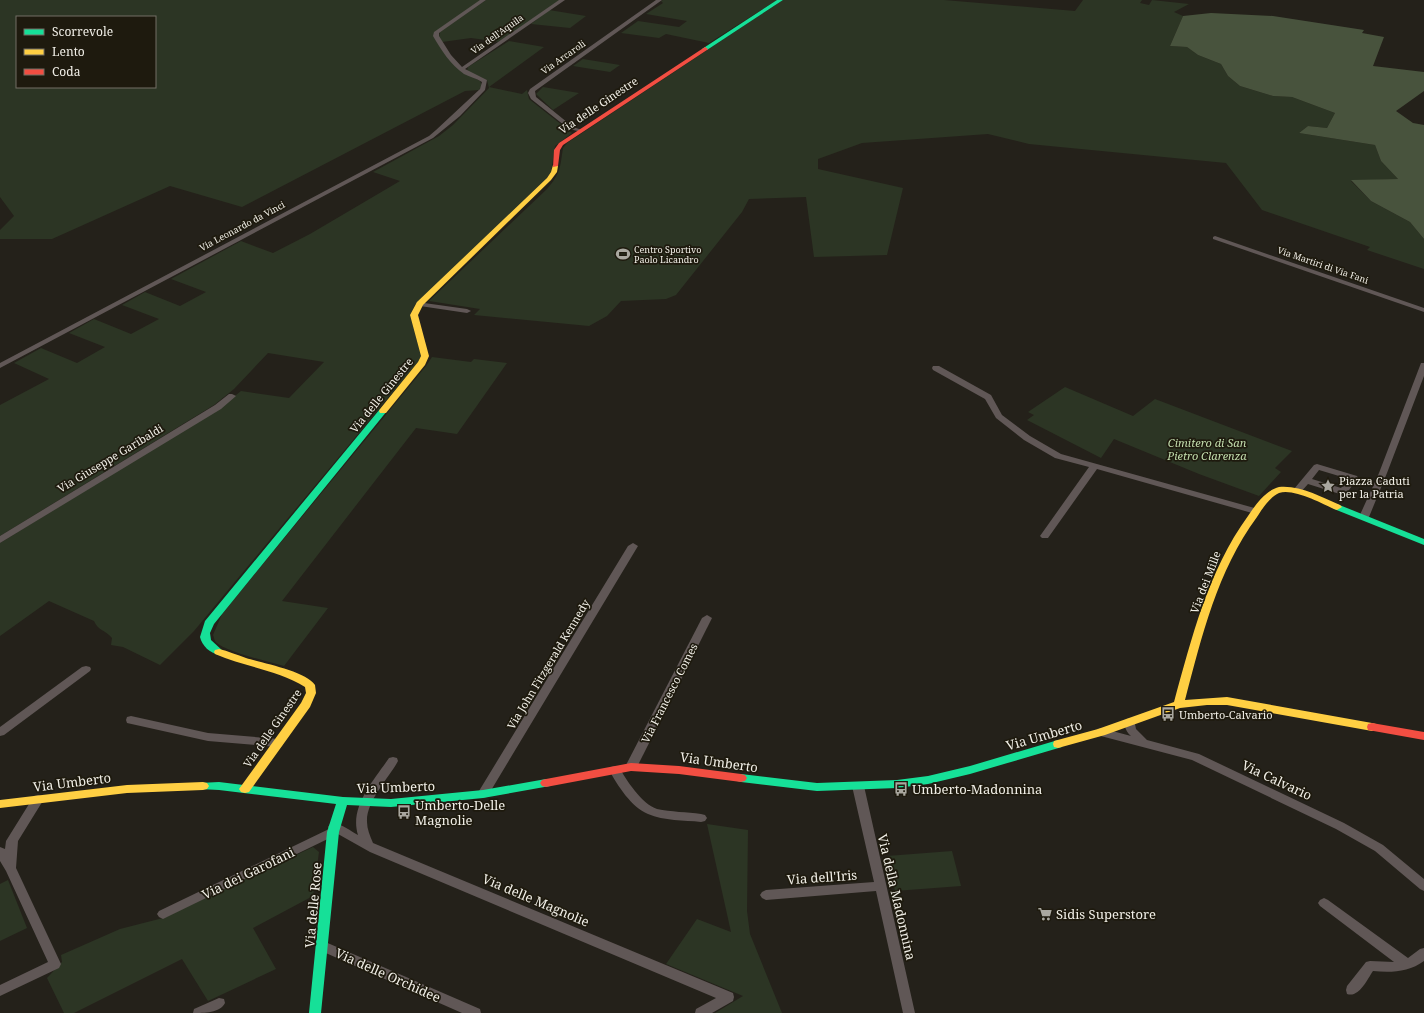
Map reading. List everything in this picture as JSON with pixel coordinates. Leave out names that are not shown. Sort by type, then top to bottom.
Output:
[{"type":"street","points":[[462,69],[438,39],[436,36],[437,32],[483,0]]},
{"type":"street","name":"Via dell'Aquila","points":[[462,69],[562,0]]},
{"type":"street","name":"Via Arcaroli","points":[[580,131],[571,128],[533,98],[531,93],[532,90],[659,0]]},
{"type":"street","name":"Via delle Ginestre","points":[[244,789],[306,704],[311,693],[310,685],[301,678],[228,657],[216,652],[208,646],[205,640],[205,632],[209,623],[422,363],[425,356],[414,315],[420,304],[541,189],[554,172],[558,147],[780,0]]},
{"type":"street","points":[[455,62],[473,61]]},
{"type":"street","name":"Via Leonardo da Vinci","points":[[0,366],[431,137],[455,119],[483,89],[485,81],[462,69]]},
{"type":"street","name":"Via Martiri di Via Fani","points":[[1215,238],[1424,310]]},
{"type":"street","points":[[420,304],[467,311]]},
{"type":"street","points":[[1364,517],[1383,473],[1424,365]]},
{"type":"street","points":[[936,368],[988,397],[999,416],[1027,438],[1058,456],[1255,511]]},
{"type":"street","name":"Via Giuseppe Garibaldi","points":[[0,540],[218,407],[232,396]]},
{"type":"street","points":[[1306,480],[1343,492],[1354,478],[1317,466],[1297,490],[1424,542]]},
{"type":"street","points":[[1045,536],[1094,467]]},
{"type":"street","name":"Via dei Mille","points":[[1179,704],[1195,647],[1217,580],[1238,534],[1255,511],[1272,493],[1285,489],[1297,490]]},
{"type":"street","name":"Via John Fitzgerald Kennedy","points":[[483,794],[633,546]]},
{"type":"street","name":"Via Francesco Comes","points":[[631,767],[706,618]]},
{"type":"street","points":[[0,732],[86,669]]},
{"type":"street","name":"Via Umberto","points":[[0,804],[162,786],[201,785],[367,803],[419,801],[483,794],[631,767],[679,770],[793,785],[858,786],[928,780],[970,770],[1101,732],[1179,704],[1207,701],[1227,701],[1424,736]]},
{"type":"street","points":[[130,720],[208,737],[278,743]]},
{"type":"street","points":[[1130,722],[1131,730],[1143,742]]},
{"type":"street","name":"Via Calvario","points":[[1101,732],[1195,757],[1340,826],[1379,848],[1424,886]]},
{"type":"street","points":[[368,846],[362,829],[361,819],[367,803],[392,761]]},
{"type":"street","points":[[615,770],[619,778],[634,797],[652,811],[701,818]]},
{"type":"street","name":"Via della Madonnina","points":[[858,786],[909,1013]]},
{"type":"street","points":[[12,869],[12,841],[38,799]]},
{"type":"street","name":"Via delle Rose","points":[[315,1013],[323,946],[333,830],[343,801]]},
{"type":"street","name":"Via delle Magnolie","points":[[333,830],[728,997],[701,1013]]},
{"type":"street","name":"Via dei Garofani","points":[[163,914],[333,830]]},
{"type":"street","points":[[0,851],[12,869],[55,964],[0,991]]},
{"type":"street","name":"Via dell'Iris","points":[[766,895],[880,886]]},
{"type":"street","points":[[1324,903],[1406,964]]},
{"type":"street","name":"Via delle Orchidee","points":[[323,946],[475,1013]]},
{"type":"street","points":[[1352,990],[1370,966],[1390,968],[1417,961],[1424,953]]},
{"type":"street","points":[[199,1013],[219,1003]]},
{"type":"green space","points":[[0,0],[482,0],[436,32],[458,68],[480,81],[482,86],[479,90],[465,91],[242,207],[170,186],[52,239],[0,239],[0,230],[14,216],[0,197]]},
{"type":"green space","points":[[486,0],[560,0],[500,42],[471,38],[442,42],[439,37],[440,32]]},
{"type":"green space","points":[[777,0],[709,43],[666,34],[659,38],[621,33],[638,21],[679,27],[687,21],[646,14],[663,3],[661,1]]},
{"type":"green space","points":[[783,0],[944,0],[1075,11],[1083,0],[1142,0],[1140,3],[1149,5],[1152,0],[1189,4],[1174,12],[1183,16],[1170,46],[1187,47],[1198,55],[1221,64],[1228,76],[1240,86],[1273,96],[1292,97],[1335,113],[1327,128],[1308,126],[1299,133],[1375,145],[1381,161],[1398,179],[1351,181],[1371,201],[1410,222],[1424,239],[1424,269],[1367,250],[1370,247],[1262,210],[1226,163],[1029,144],[988,134],[862,143],[818,159],[818,169],[903,188],[887,255],[814,257],[806,197],[749,199],[742,212],[676,295],[666,299],[621,301],[607,316],[589,326],[474,315],[480,309],[429,301],[547,189],[555,179],[560,165],[563,148],[567,143]]},
{"type":"green space","points":[[549,10],[586,16],[570,28],[531,24]]},
{"type":"green space","points":[[1211,13],[1273,16],[1364,30],[1362,33],[1384,37],[1373,66],[1424,72],[1424,91],[1396,111],[1413,123],[1424,125],[1424,239],[1410,222],[1371,201],[1351,180],[1398,179],[1381,161],[1375,145],[1299,133],[1308,126],[1327,128],[1335,113],[1292,97],[1273,96],[1240,86],[1228,76],[1221,64],[1198,55],[1187,47],[1170,46],[1183,16]]},
{"type":"green space","points":[[509,41],[544,47],[489,87],[522,94],[527,90],[529,99],[572,133],[555,146],[551,172],[546,179],[415,305],[410,315],[421,356],[418,362],[194,631],[160,665],[123,647],[111,645],[112,638],[100,629],[94,621],[49,601],[0,636],[0,543],[220,408],[241,391],[289,398],[324,362],[268,353],[234,389],[214,405],[0,536],[0,405],[49,379],[14,363],[41,348],[77,363],[105,347],[69,333],[94,319],[131,334],[159,319],[122,305],[145,292],[180,306],[206,292],[171,279],[241,241],[273,253],[310,234],[400,181],[373,172],[439,136],[453,125],[489,88],[487,80],[467,71],[468,67]]},
{"type":"green space","points":[[583,59],[620,65],[610,72],[573,66]]},
{"type":"green space","points":[[543,87],[579,93],[553,110],[536,94]]},
{"type":"green space","points":[[432,357],[471,362],[474,359],[507,363],[457,434],[416,428],[282,601],[328,608],[284,666],[236,652],[219,645],[215,641],[213,635],[222,614]]},
{"type":"green space","name":"Cimitero di San Pietro Clarenza","points":[[1065,387],[1133,416],[1155,399],[1292,451],[1275,468],[1281,472],[1259,496],[1199,474],[1114,439],[1101,458],[1027,420],[1034,415],[1028,412]]},
{"type":"green space","points":[[707,824],[748,830],[747,911],[750,934],[782,1013],[715,1013],[743,996],[666,964],[697,919],[731,932]]},
{"type":"green space","points":[[313,847],[319,852],[313,896],[253,928],[276,969],[208,1001],[182,959],[74,1013],[64,1013],[47,978],[62,962],[61,955],[120,929],[163,918]]},
{"type":"green space","points":[[952,851],[961,886],[895,891],[887,856]]},
{"type":"green space","points":[[8,880],[27,928],[0,941],[0,884]]},
{"type":"traffic: fast","points":[[705,49],[780,0]]},
{"type":"traffic: fast","points":[[219,652],[207,643],[205,637],[209,623],[383,411]]},
{"type":"traffic: fast","points":[[1337,507],[1424,542]]},
{"type":"traffic: fast","points":[[741,778],[817,787],[897,784],[928,780],[970,770],[1058,744]]},
{"type":"traffic: fast","points":[[203,786],[219,786],[343,801],[391,803],[483,794],[546,783]]},
{"type":"traffic: fast","points":[[315,1013],[333,832],[343,801]]},
{"type":"traffic: slow","points":[[383,411],[422,363],[425,356],[414,315],[420,304],[549,179],[554,172],[555,166]]},
{"type":"traffic: slow","points":[[1179,704],[1192,653],[1217,578],[1241,531],[1266,498],[1275,491],[1285,489],[1300,492],[1337,507]]},
{"type":"traffic: slow","points":[[219,652],[230,657],[289,674],[310,685],[311,693],[306,704],[245,789]]},
{"type":"traffic: slow","points":[[1058,744],[1101,732],[1179,704],[1207,701],[1227,701],[1372,727]]},
{"type":"traffic: slow","points":[[0,804],[127,789],[203,786]]},
{"type":"traffic: jam","points":[[555,166],[557,150],[561,144],[705,49]]},
{"type":"traffic: jam","points":[[1372,727],[1424,736]]},
{"type":"traffic: jam","points":[[546,783],[631,767],[679,770],[741,778]]},
{"type":"place","name":"Centro Sportivo Paolo Licandro","points":[[623,254]]},
{"type":"place","name":"Piazza Caduti per la Patria","points":[[1328,486]]},
{"type":"place","name":"Umberto-Calvario","points":[[1168,714]]},
{"type":"place","name":"Umberto-Madonnina","points":[[901,789]]},
{"type":"place","name":"Umberto-Delle Magnolie","points":[[404,812]]},
{"type":"place","name":"Sidis Superstore","points":[[1045,914]]}]
